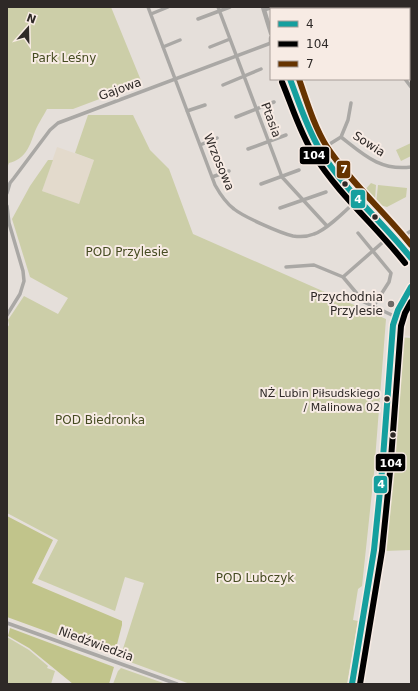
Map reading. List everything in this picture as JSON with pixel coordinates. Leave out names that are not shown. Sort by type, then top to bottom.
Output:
[{"type":"street","name":"Wrzosowa","points":[[148,7],[212,177],[220,193],[234,208],[243,215],[297,237],[309,236],[320,232],[359,198]]},
{"type":"street","points":[[151,14],[168,7]]},
{"type":"street","points":[[198,19],[218,9],[230,7]]},
{"type":"street","points":[[270,24],[264,9],[273,7]]},
{"type":"street","name":"Ptasia","points":[[218,9],[282,177],[327,226]]},
{"type":"street","points":[[210,47],[230,39]]},
{"type":"street","points":[[163,47],[180,40]]},
{"type":"street","name":"Gajowa","points":[[7,194],[13,180],[55,124],[270,43]]},
{"type":"street","points":[[224,85],[261,70]]},
{"type":"street","points":[[290,80],[309,129],[320,150],[359,198],[411,257]]},
{"type":"street","points":[[236,117],[274,102]]},
{"type":"street","name":"Sowia","points":[[320,150],[341,137],[348,120],[351,103]]},
{"type":"street","points":[[187,112],[205,105]]},
{"type":"street","points":[[248,149],[286,135]]},
{"type":"street","name":"Sowia","points":[[341,137],[376,163],[400,168],[411,167]]},
{"type":"street","points":[[200,145],[217,138]]},
{"type":"street","points":[[261,184],[299,170]]},
{"type":"street","points":[[212,177],[230,171]]},
{"type":"street","points":[[280,208],[326,192]]},
{"type":"street","points":[[7,206],[9,223],[23,271],[24,281],[20,294],[7,316]]},
{"type":"street","points":[[401,246],[400,238],[411,231]]},
{"type":"street","points":[[358,233],[391,273],[389,282],[373,307]]},
{"type":"street","points":[[343,277],[391,235]]},
{"type":"street","points":[[286,267],[314,265],[343,277],[364,302],[394,316]]},
{"type":"street","points":[[352,684],[374,551],[394,316],[411,288]]},
{"type":"street","name":"Niedźwiedzia","points":[[7,623],[177,684]]},
{"type":"shaded area","points":[[57,147],[94,160],[79,204],[42,191]]},
{"type":"shaded area","points":[[411,301],[411,336],[398,335],[401,313]]},
{"type":"green space","name":"Park Leśny","points":[[7,7],[111,7],[142,83],[73,109],[47,109],[26,152],[19,159],[9,163],[7,168]]},
{"type":"green space","points":[[88,115],[133,115],[150,150],[169,169],[193,234],[386,319],[374,473],[362,586],[358,589],[353,620],[358,621],[347,684],[190,684],[122,659],[121,655],[144,583],[125,577],[115,611],[38,579],[58,540],[7,513],[8,320],[24,296],[58,314],[68,298],[30,277],[12,219],[30,186],[48,160],[53,160],[42,191],[79,204],[94,160],[75,153]]},
{"type":"green space","points":[[411,143],[411,156],[401,161],[396,150]]},
{"type":"green space","points":[[371,183],[376,185],[375,200],[364,191]]},
{"type":"green space","points":[[378,185],[407,188],[406,197],[387,207],[376,204]]},
{"type":"green space","points":[[398,337],[411,338],[411,550],[384,551],[389,501],[387,500],[393,407],[397,407],[400,367],[396,366]]},
{"type":"green space","points":[[7,516],[53,540],[32,583],[122,621],[114,656],[7,617]]},
{"type":"green space","points":[[10,628],[114,667],[109,684],[73,684],[29,648],[8,636]]},
{"type":"green space","points":[[7,637],[29,650],[48,666],[47,668],[55,671],[51,684],[7,684]]},
{"type":"green space","points":[[121,668],[166,684],[113,684],[118,671]]},
{"type":"transit line","name":"4","points":[[290,80],[311,133],[330,165],[340,179],[411,258]]},
{"type":"transit line","name":"7","points":[[299,80],[322,139],[327,147],[346,173],[411,245]]},
{"type":"transit line","name":"104","points":[[282,82],[304,138],[324,170],[405,263]]},
{"type":"transit line","name":"4","points":[[352,684],[374,550],[382,471],[393,325],[398,310],[411,287]]},
{"type":"transit line","name":"104","points":[[360,684],[382,551],[390,472],[401,326],[405,313],[411,302]]},
{"type":"place","name":"Przychodnia Przylesie","points":[[391,304]]},
{"type":"place","name":"NŻ Lubin Piłsudskiego / Malinowa 02","points":[[387,399]]},
{"type":"park label","name":"POD Przylesie","points":[[127,252]]},
{"type":"park label","name":"POD Biedronka","points":[[100,420]]},
{"type":"park label","name":"POD Lubczyk","points":[[255,578]]}]
